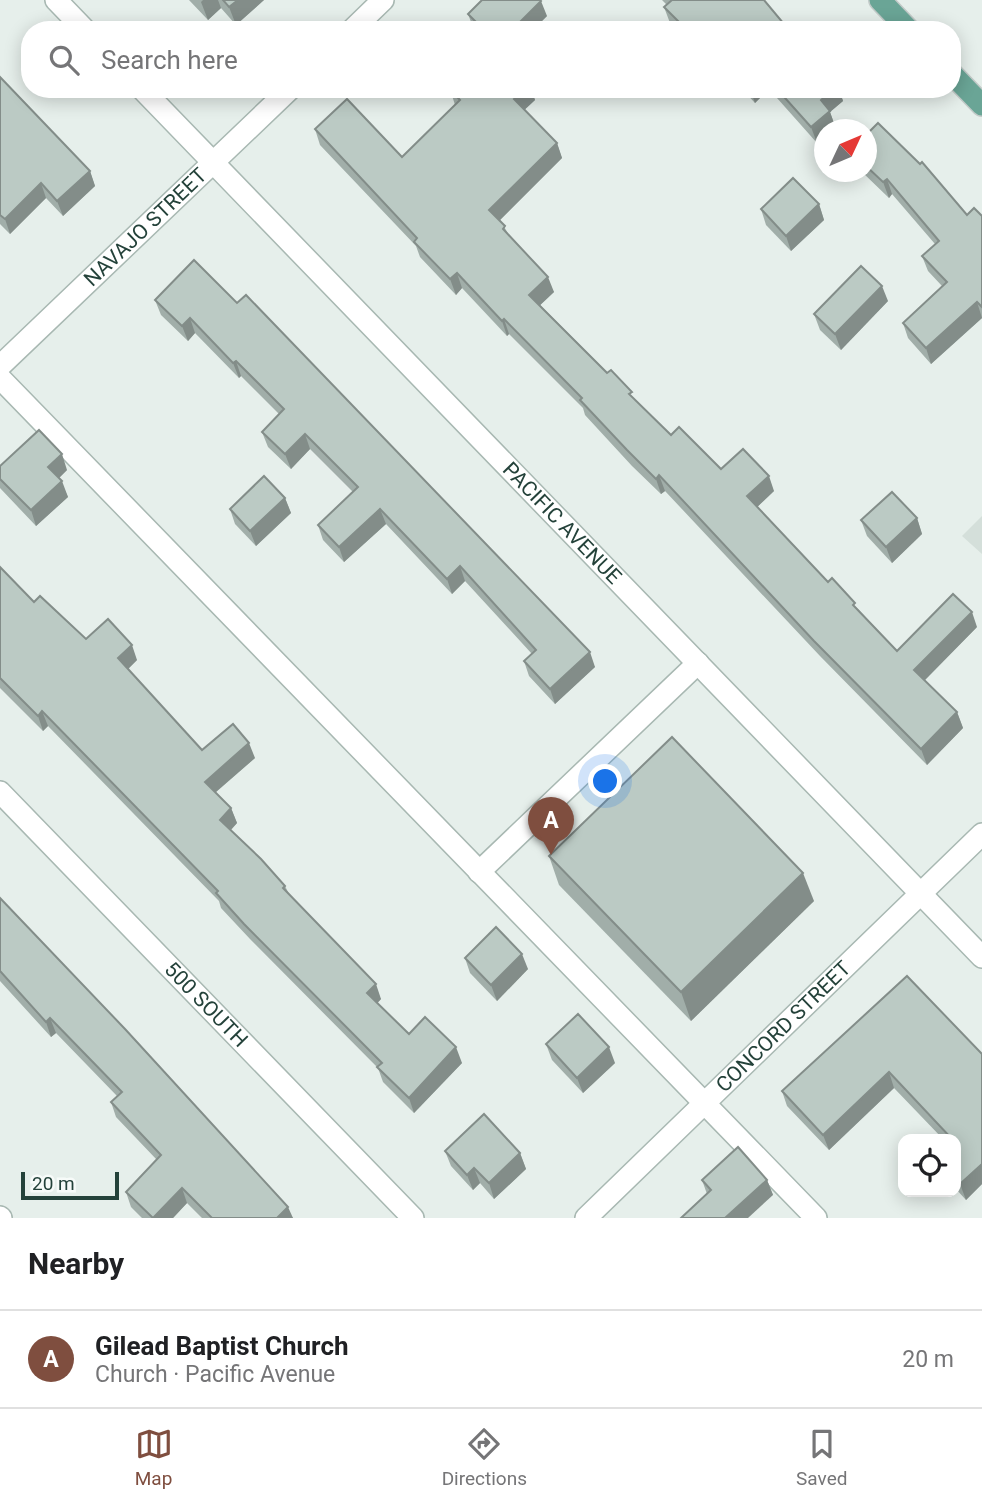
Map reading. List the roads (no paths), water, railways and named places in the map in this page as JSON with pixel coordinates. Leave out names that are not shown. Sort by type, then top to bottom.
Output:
[{"type":"main road","points":[[880,0],[900,21]]},
{"type":"main road","points":[[961,83],[982,105]]},
{"type":"street","points":[[56,0],[76,21]]},
{"type":"street","points":[[361,21],[383,0]]},
{"type":"street","name":"PACIFIC AVENUE","points":[[151,98],[982,957]]},
{"type":"street","name":"NAVAJO STREET","points":[[0,366],[281,98]]},
{"type":"street","points":[[0,378],[816,1218]]},
{"type":"street","points":[[480,872],[698,663]]},
{"type":"street","name":"500 SOUTH","points":[[0,792],[413,1218]]},
{"type":"street","name":"CONCORD STREET","points":[[586,1218],[982,834]]},
{"type":"place","name":"Gilead Baptist Church","points":[[551,855]]}]
